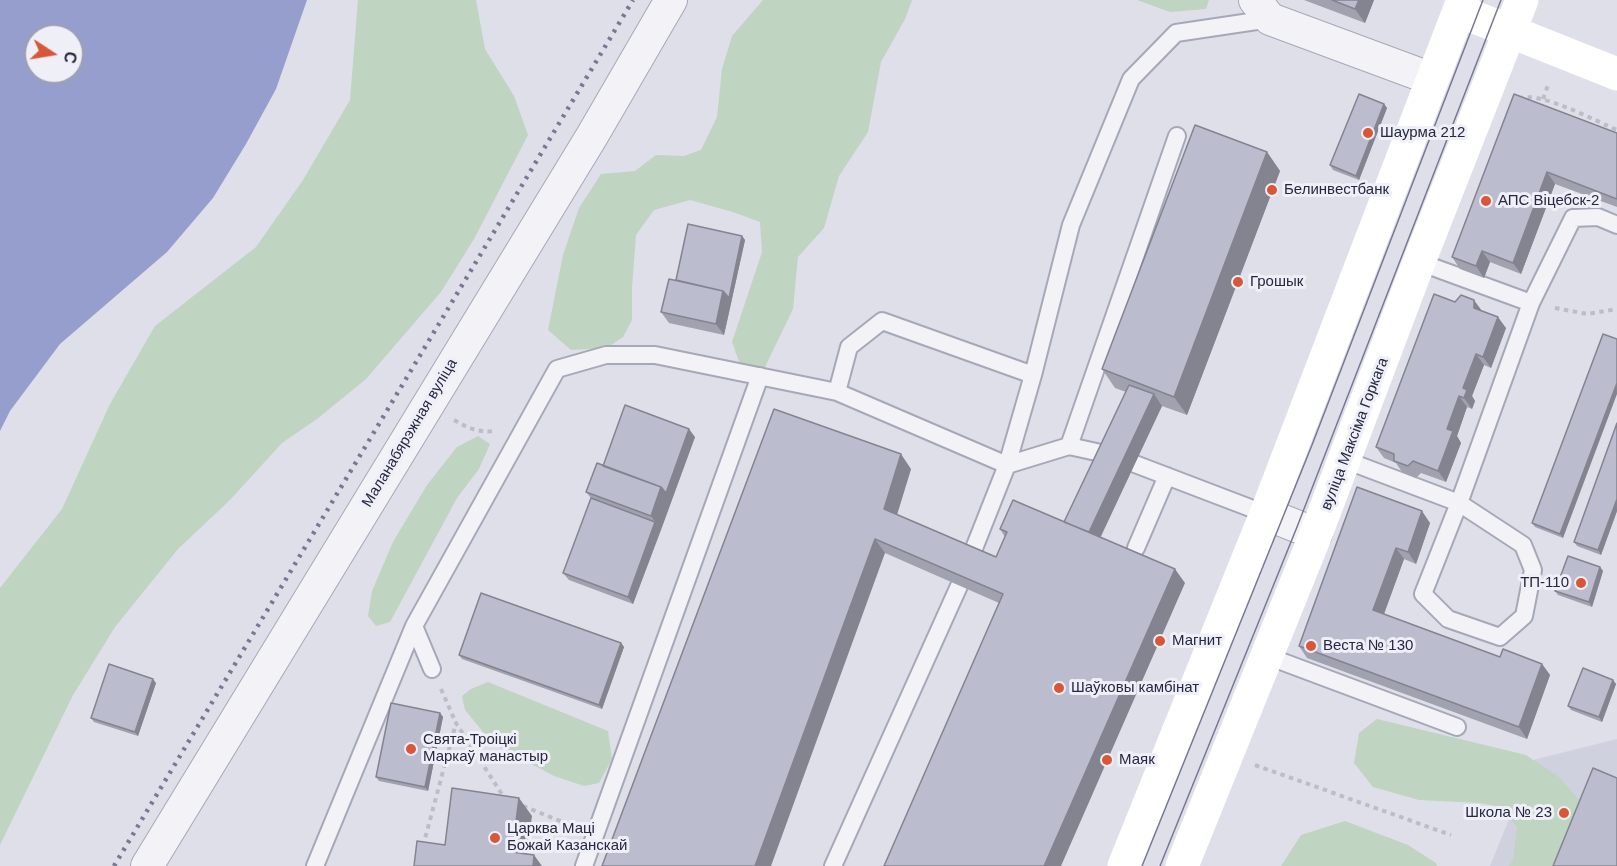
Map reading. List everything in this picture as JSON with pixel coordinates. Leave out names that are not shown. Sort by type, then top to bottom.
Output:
[{"type":"main road","name":"вуліца Максіма Горкага","points":[[1182,866],[1317,534],[1419,262],[1522,0]]},
{"type":"main road","points":[[1124,866],[1266,514],[1461,6],[1510,31],[1617,74]]},
{"type":"street","name":"Маланабярэжная вуліца","points":[[147,866],[592,136],[671,0]]},
{"type":"street","points":[[1263,10],[1432,79]]},
{"type":"street","points":[[1266,514],[1317,534]]},
{"type":"lane","points":[[971,556],[1007,465],[1033,375],[1071,225],[1131,80],[1176,33],[1263,10]]},
{"type":"lane","points":[[1070,446],[1176,136]]},
{"type":"lane","points":[[1345,460],[1459,503],[1523,545],[1533,570],[1524,616],[1500,638],[1448,619],[1423,594],[1459,503],[1531,303],[1573,218],[1598,217],[1617,225]]},
{"type":"lane","points":[[1419,262],[1531,303]]},
{"type":"lane","points":[[837,392],[849,347],[882,321],[1033,375]]},
{"type":"lane","points":[[315,866],[414,626],[557,369],[606,355],[655,355],[837,392],[1007,465],[1070,446],[1110,455]]},
{"type":"lane","points":[[584,866],[760,376]]},
{"type":"lane","points":[[1135,464],[1266,514]]},
{"type":"lane","points":[[1136,548],[1167,476]]},
{"type":"lane","points":[[833,866],[959,586]]},
{"type":"lane","points":[[414,626],[432,669]]},
{"type":"lane","points":[[1268,656],[1457,727]]},
{"type":"path","points":[[1543,99],[1548,84]]},
{"type":"path","points":[[1531,303],[1587,314],[1617,309]]},
{"type":"path","points":[[446,415],[471,430],[483,432]]},
{"type":"path","points":[[432,669],[456,723],[506,800],[501,806]]},
{"type":"path","points":[[420,855],[456,723]]},
{"type":"path","points":[[1254,765],[1451,835]]},
{"type":"path","points":[[517,804],[595,835]]},
{"type":"shaded area","name":"Школа № 23","points":[[1617,739],[1617,866],[1490,866],[1533,760]]},
{"type":"green space","points":[[358,0],[476,0],[485,49],[514,96],[528,135],[474,239],[441,292],[366,379],[317,419],[282,443],[230,500],[178,549],[115,627],[73,695],[0,845],[0,588],[62,509],[110,404],[155,326],[256,247],[303,180],[350,100]]},
{"type":"green space","points":[[763,0],[912,0],[905,19],[881,62],[868,132],[839,176],[824,228],[798,257],[793,309],[765,367],[740,364],[732,342],[762,252],[760,222],[690,200],[654,210],[636,235],[632,320],[623,337],[607,348],[571,350],[548,330],[563,255],[579,208],[601,174],[635,171],[656,155],[684,156],[701,150],[717,117],[722,69],[732,36]]},
{"type":"green space","points":[[1137,0],[1209,0],[1206,9],[1170,12]]},
{"type":"green space","points":[[478,436],[490,444],[479,469],[457,498],[390,622],[376,626],[368,616],[372,591],[393,542],[427,485],[457,447]]},
{"type":"green space","points":[[488,682],[608,731],[612,759],[599,783],[584,786],[554,776],[492,743],[465,710],[462,696],[471,689]]},
{"type":"green space","points":[[1377,719],[1526,755],[1560,778],[1579,800],[1555,866],[1509,866],[1513,860],[1517,827],[1502,807],[1479,803],[1419,800],[1373,787],[1354,763],[1359,733]]},
{"type":"green space","points":[[1345,821],[1408,845],[1436,863],[1437,866],[1281,866],[1301,835]]},
{"type":"water","points":[[0,0],[307,0],[276,89],[213,198],[167,252],[60,344],[10,411],[0,431]]},
{"type":"building","points":[[1332,0],[1359,0],[1355,9]]},
{"type":"building","points":[[1359,94],[1384,104],[1356,176],[1330,165]]},
{"type":"building","points":[[1514,94],[1617,133],[1617,199],[1547,172],[1513,263],[1482,251],[1476,266],[1452,257]]},
{"type":"building","points":[[1195,125],[1267,152],[1174,397],[1102,369]]},
{"type":"building","points":[[688,224],[742,236],[729,298],[723,291],[676,280]]},
{"type":"building","points":[[669,279],[723,291],[716,324],[661,312]]},
{"type":"building","points":[[1434,294],[1455,302],[1461,295],[1474,300],[1474,308],[1498,317],[1483,357],[1476,354],[1463,388],[1467,390],[1464,398],[1459,396],[1447,429],[1453,431],[1438,471],[1413,461],[1408,466],[1394,461],[1394,454],[1376,447]]},
{"type":"building","points":[[1603,334],[1617,339],[1617,383],[1560,534],[1532,523]]},
{"type":"building","points":[[1129,385],[1154,394],[1089,532],[1064,522]]},
{"type":"building","points":[[625,405],[689,429],[666,493],[661,487],[603,466]]},
{"type":"building","name":"Шаўковы камбінат","points":[[774,409],[901,454],[884,509],[996,557],[1007,532],[1000,529],[1013,500],[1175,569],[1044,866],[884,866],[1003,594],[875,539],[755,866],[602,866]]},
{"type":"building","points":[[1617,423],[1617,499],[1598,550],[1574,542]]},
{"type":"building","points":[[597,463],[661,487],[651,516],[586,492]]},
{"type":"building","points":[[1357,487],[1422,511],[1408,552],[1396,548],[1373,610],[1500,657],[1503,649],[1542,664],[1519,727],[1299,646]]},
{"type":"building","points":[[591,498],[655,522],[628,597],[563,573]]},
{"type":"building","name":"ТП-110","points":[[1568,556],[1600,567],[1589,602],[1555,591]]},
{"type":"building","points":[[481,593],[621,643],[599,705],[459,655]]},
{"type":"building","points":[[109,664],[153,679],[135,732],[91,718]]},
{"type":"building","points":[[1583,668],[1613,680],[1599,717],[1568,706]]},
{"type":"building","name":"Свята-Троіцкі Маркаў манастыр","points":[[391,703],[440,713],[425,787],[376,777]]},
{"type":"building","points":[[1593,768],[1617,778],[1617,866],[1553,866]]},
{"type":"building","points":[[452,788],[519,798],[512,852],[534,855],[533,866],[414,866],[417,841],[445,845]]},
{"type":"tram line","points":[[1142,866],[1312,445],[1483,0]]},
{"type":"tram line","points":[[1160,866],[1297,527],[1501,0]]},
{"type":"railway","points":[[114,866],[633,0]]},
{"type":"place","name":"Шаурма 212","points":[[1368,133]]},
{"type":"place","name":"Белинвестбанк","points":[[1272,190]]},
{"type":"place","name":"АПС Віцебск-2","points":[[1486,201]]},
{"type":"place","name":"Грошык","points":[[1238,282]]},
{"type":"place","name":"ТП-110","points":[[1581,583]]},
{"type":"place","name":"Магнит","points":[[1160,641]]},
{"type":"place","name":"Веста № 130","points":[[1311,646]]},
{"type":"place","name":"Шаўковы камбінат","points":[[1059,688]]},
{"type":"place","name":"Свята-Троіцкі Маркаў манастыр","points":[[411,749]]},
{"type":"place","name":"Маяк","points":[[1107,760]]},
{"type":"place","name":"Школа № 23","points":[[1564,813]]},
{"type":"place","name":"Царква Маці Божай Казанскай","points":[[495,838]]}]
